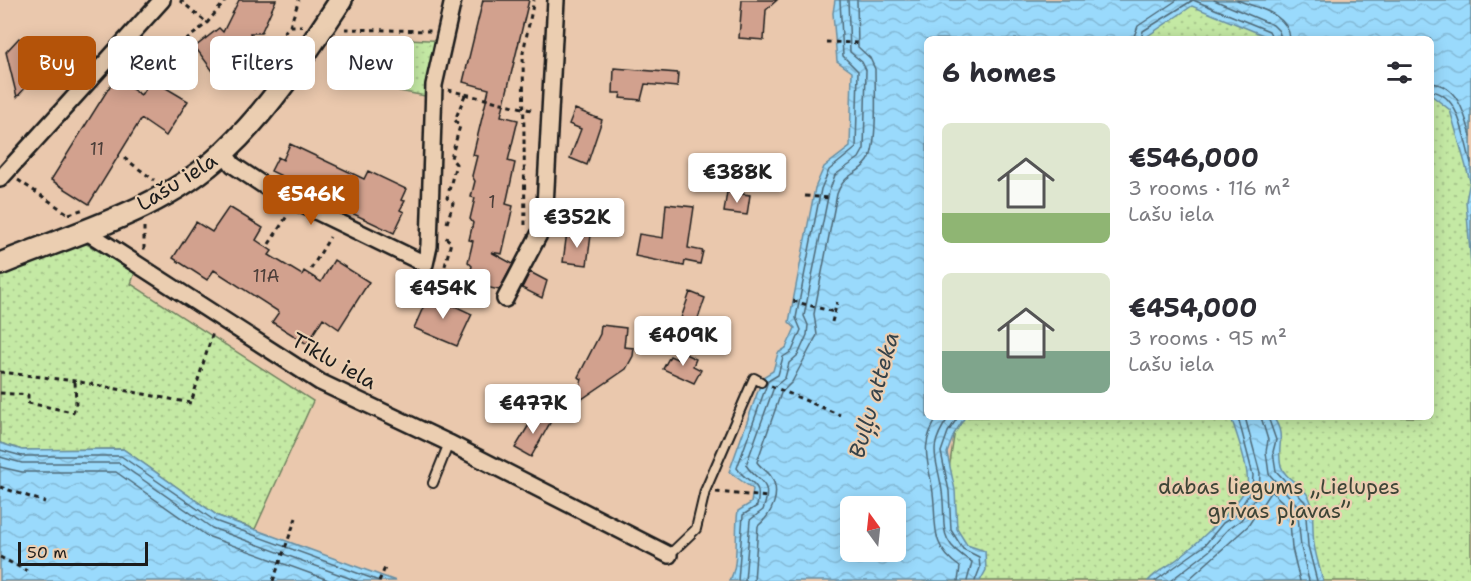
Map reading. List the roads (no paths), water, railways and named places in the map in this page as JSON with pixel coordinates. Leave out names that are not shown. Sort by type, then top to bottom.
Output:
[{"type":"street","points":[[2,173],[162,0]]},
{"type":"street","name":"Lašu iela","points":[[0,264],[134,209],[186,182],[224,153],[265,109],[341,0]]},
{"type":"street","points":[[224,153],[233,165],[266,187],[425,264],[430,234],[434,85],[453,0]]},
{"type":"street","points":[[505,299],[538,236],[545,217],[556,0]]},
{"type":"street","name":"Tīklu iela","points":[[84,230],[320,382],[449,443],[669,555]]},
{"type":"lane","points":[[669,555],[696,529],[705,491],[754,378],[761,382]]},
{"type":"lane","points":[[433,483],[449,443]]},
{"type":"water","name":"Buļļu atteka","points":[[835,0],[1471,0],[1471,266],[1466,201],[1470,181],[1450,110],[1434,97],[1434,36],[1266,36],[1192,6],[1147,36],[924,36],[924,420],[963,420],[954,434],[947,453],[955,490],[957,529],[967,545],[985,551],[986,570],[980,581],[729,581],[736,557],[738,511],[751,503],[753,489],[729,472],[763,377],[773,371],[778,353],[786,348],[795,328],[789,322],[815,188],[824,167],[850,147],[852,72],[837,61],[833,13]]},
{"type":"water","points":[[1232,420],[1275,420],[1280,436],[1280,459],[1283,471],[1309,496],[1311,502],[1314,544],[1323,581],[1148,581],[1197,542],[1244,492],[1247,478],[1242,451]]},
{"type":"water","points":[[0,443],[22,450],[123,449],[218,516],[396,581],[0,581]]},
{"type":"park label","name":"dabas liegums „Lielupes grīvas pļavas”","points":[[1279,499]]}]
